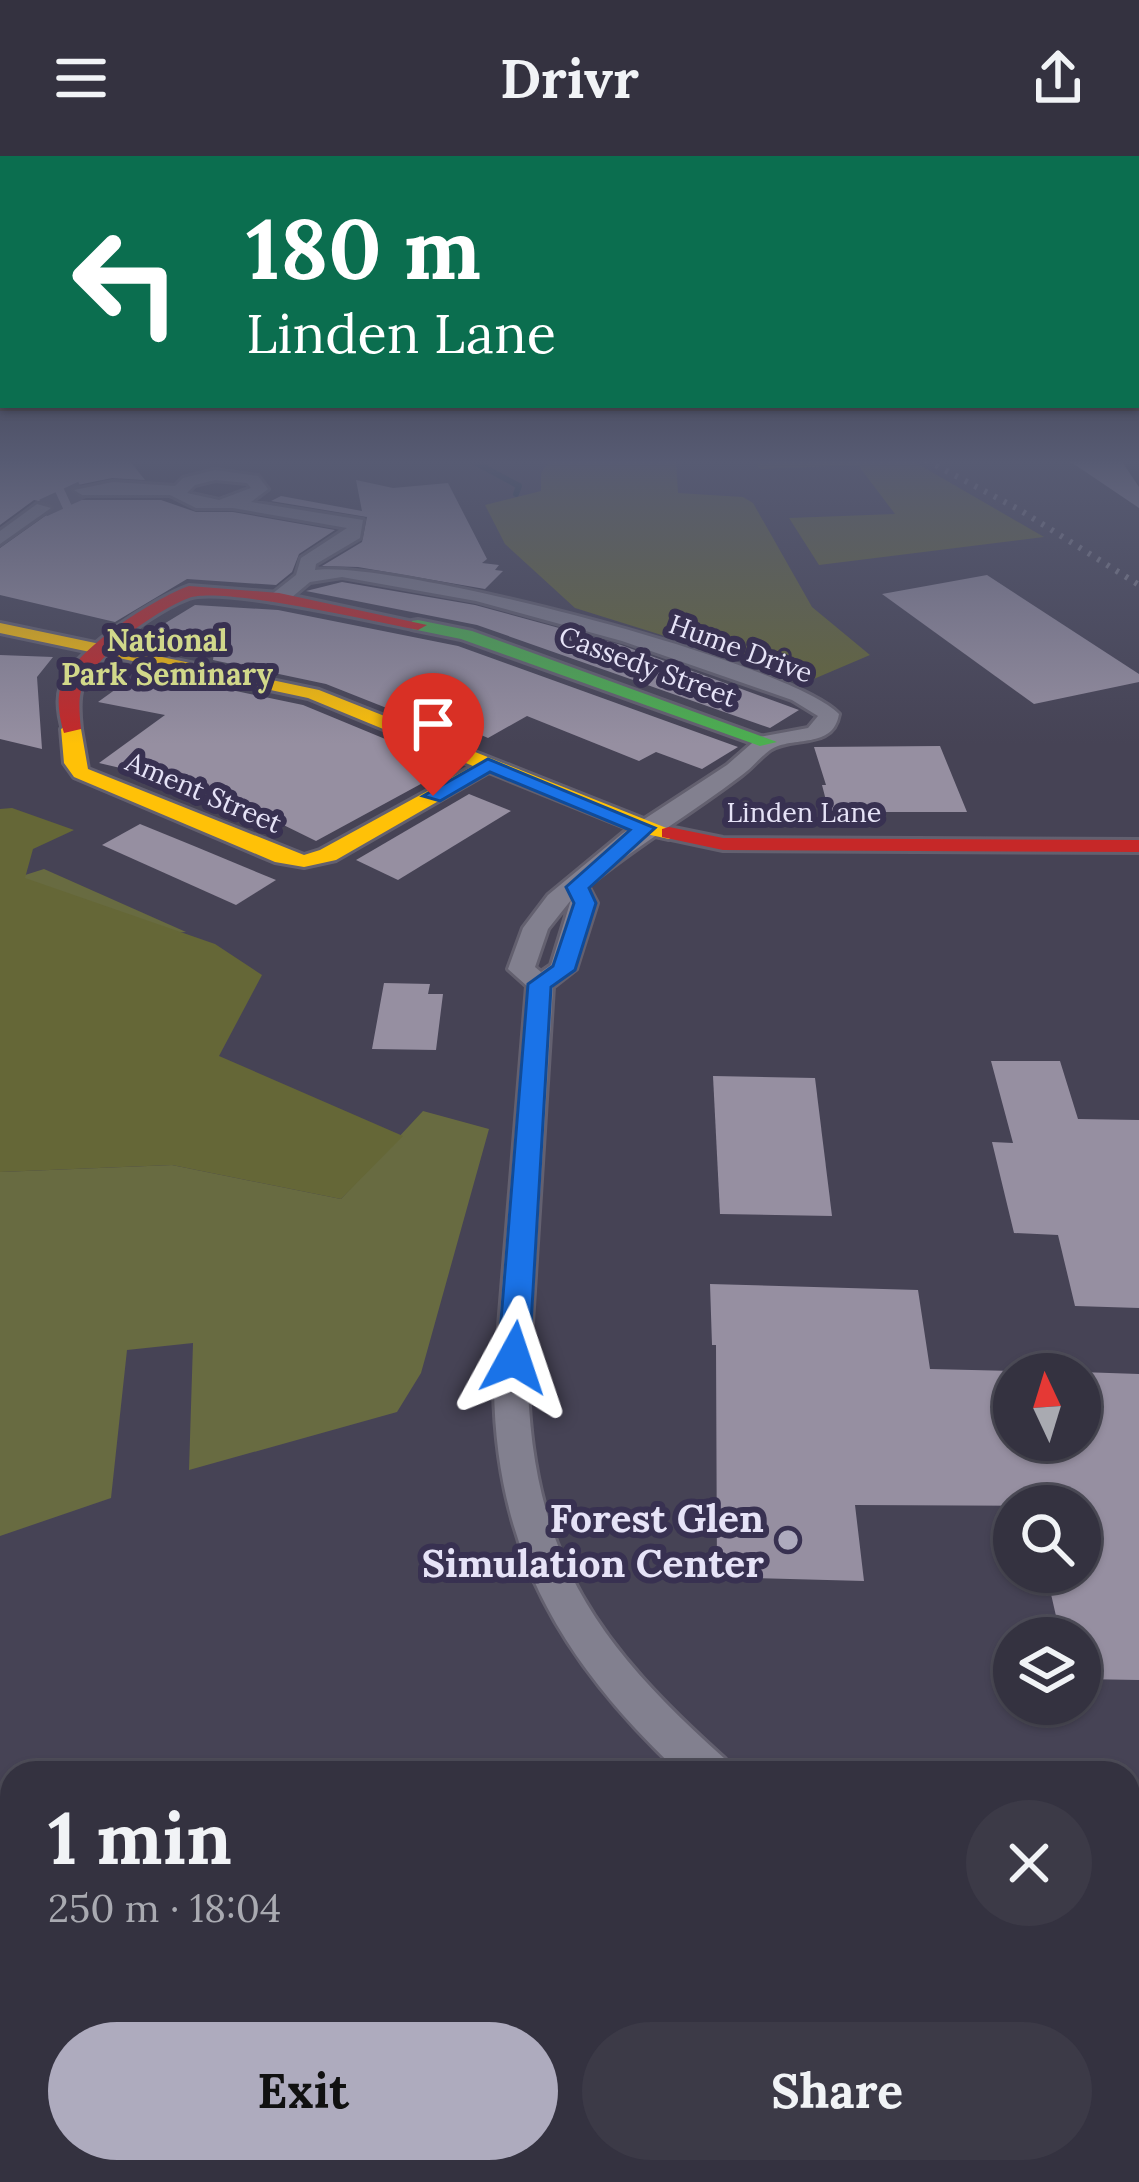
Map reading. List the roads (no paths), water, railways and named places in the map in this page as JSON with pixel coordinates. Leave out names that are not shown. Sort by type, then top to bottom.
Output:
[{"type":"street","points":[[279,598],[305,577],[308,562],[320,555]]},
{"type":"street","name":"Hume Drive","points":[[305,577],[358,573],[548,611],[799,696],[829,714],[827,725],[815,734],[767,742],[735,770],[644,828],[557,900],[536,928],[521,969],[540,984]]},
{"type":"street","name":"Cassedy Street","points":[[99,650],[189,591],[279,598],[466,634],[767,742]]},
{"type":"street","name":"Linden Lane","points":[[0,628],[313,694],[644,828],[723,844],[1139,847]]},
{"type":"street","name":"Ament Street","points":[[99,650],[81,668],[68,694],[76,769],[283,857],[304,861],[328,855],[488,765]]},
{"type":"street","points":[[577,887],[585,903],[563,970],[540,984],[511,1387],[515,1482],[547,1571],[581,1632],[619,1683],[698,1761]]},
{"type":"railway","points":[[1091,555],[1139,585]]},
{"type":"place","name":"Forest Glen Simulation Center","points":[[788,1540]]},
{"type":"district","name":"National Park Seminary","points":[[167,657]]}]
